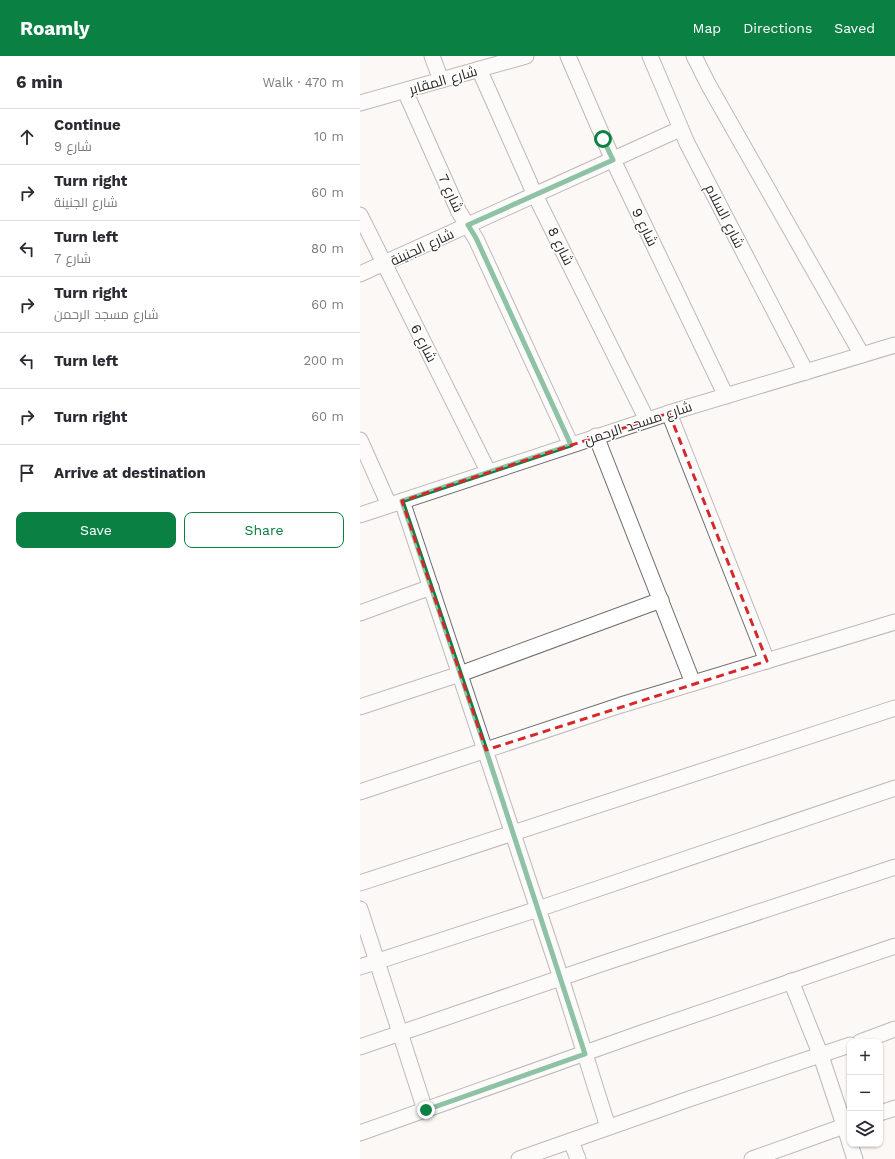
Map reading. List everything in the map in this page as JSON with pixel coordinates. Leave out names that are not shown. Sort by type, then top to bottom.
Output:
[{"type":"street","points":[[432,56],[441,80]]},
{"type":"street","name":"شارع المقابر","points":[[360,103],[524,56]]},
{"type":"street","name":"شارع 9","points":[[568,56],[613,160],[726,396]]},
{"type":"street","name":"شارع السلام","points":[[650,56],[680,129],[806,372]]},
{"type":"street","points":[[694,56],[708,84],[862,355]]},
{"type":"street","name":"شارع 8","points":[[479,70],[536,195],[647,420]]},
{"type":"street","name":"شارع 7","points":[[405,91],[459,212],[476,238],[571,445]]},
{"type":"street","name":"شارع الجنينة","points":[[360,274],[680,129]]},
{"type":"street","name":"شارع 6","points":[[360,215],[488,471]]},
{"type":"street","name":"شارع مسجد الرحمن","points":[[360,515],[488,471],[669,412],[895,345]]},
{"type":"street","points":[[669,412],[767,661]]},
{"type":"street","points":[[596,436],[662,600],[693,683]]},
{"type":"street","points":[[360,440],[396,503],[431,587],[561,978],[608,1127]]},
{"type":"street","points":[[360,613],[431,587]]},
{"type":"street","points":[[360,707],[460,674],[662,600]]},
{"type":"street","points":[[360,792],[693,683],[895,622]]},
{"type":"street","points":[[360,883],[895,708]]},
{"type":"street","points":[[360,967],[538,910],[895,788]]},
{"type":"street","points":[[360,1047],[895,866]]},
{"type":"street","points":[[360,908],[376,962],[426,1110]]},
{"type":"street","points":[[360,1133],[644,1032],[895,946]]},
{"type":"street","points":[[752,1159],[847,1125],[822,1056],[792,981]]},
{"type":"street","points":[[868,1039],[895,1029]]},
{"type":"street","points":[[519,1159],[608,1127],[822,1056],[847,1046]]},
{"type":"street","points":[[883,1112],[895,1108]]},
{"type":"street","points":[[571,1140],[578,1159]]},
{"type":"street","points":[[851,1147],[855,1159]]},
{"type":"highlighted area","points":[[669,413],[767,661],[486,750],[402,501]]},
{"type":"route","points":[[426,1110],[585,1054],[486,750],[402,501],[488,471],[571,445],[476,238],[468,225],[613,160],[603,139]]}]
